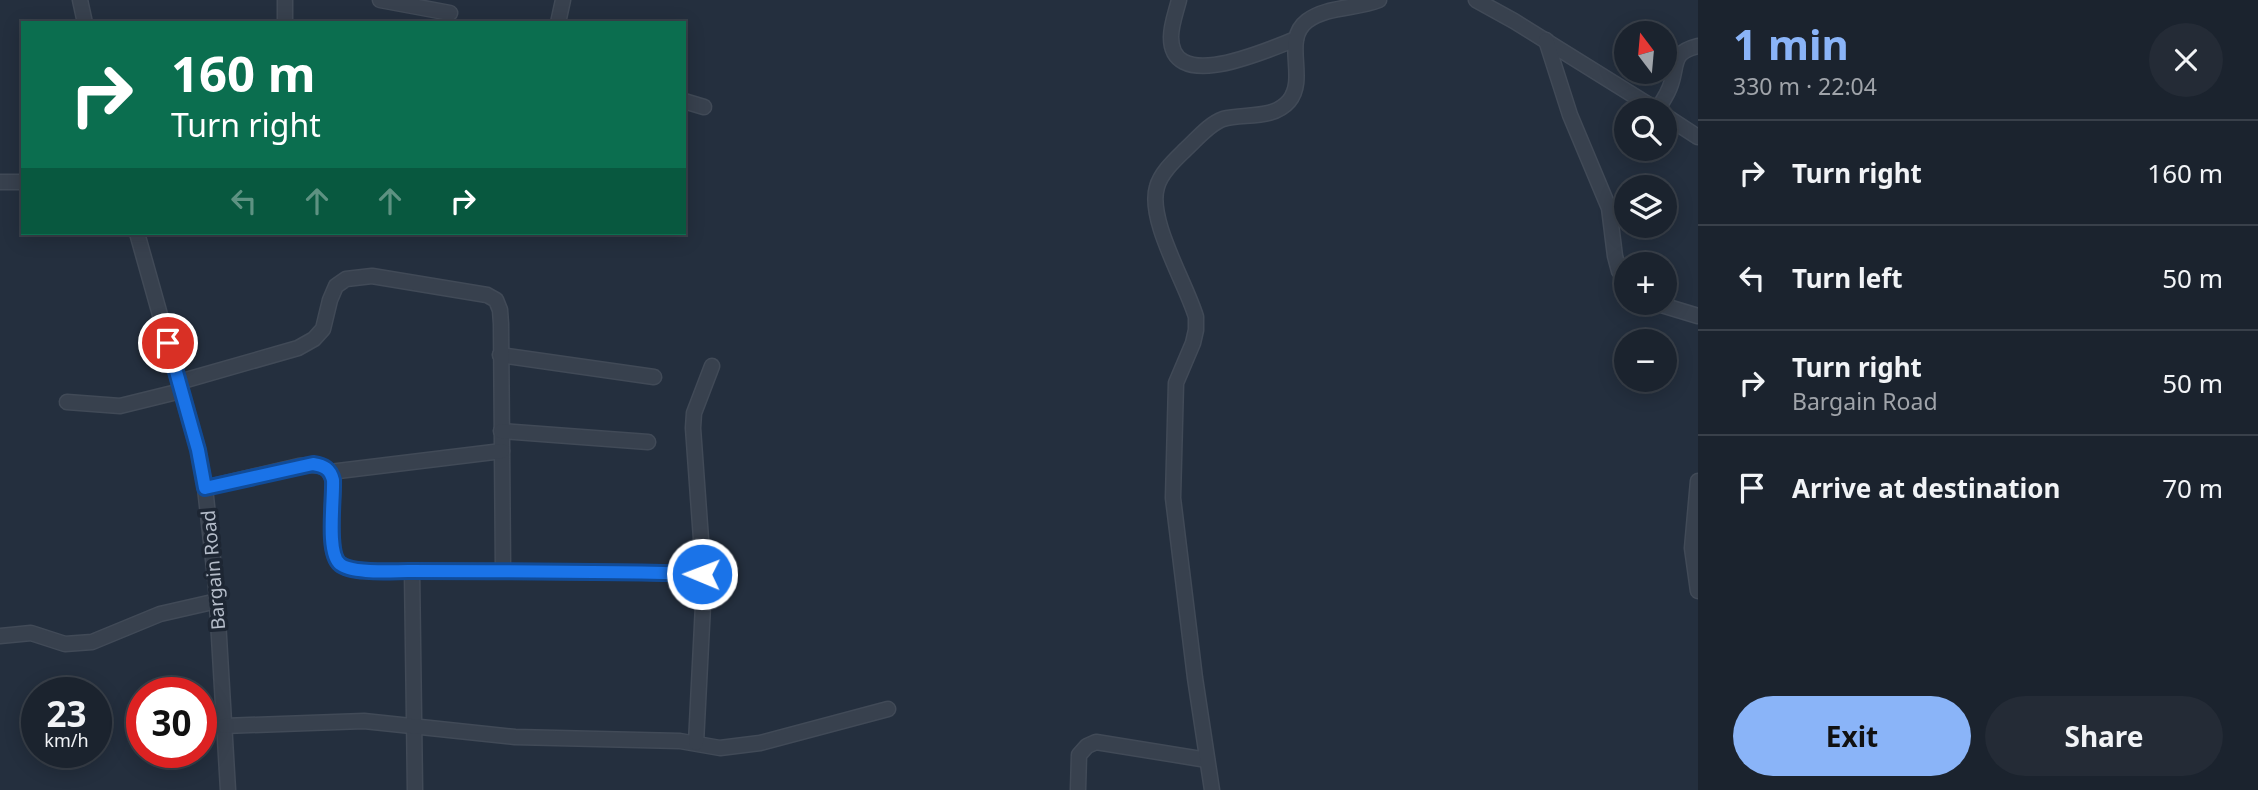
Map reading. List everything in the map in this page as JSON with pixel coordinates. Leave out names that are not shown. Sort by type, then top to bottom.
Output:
[{"type":"street","points":[[80,0],[85,21]]},
{"type":"street","points":[[285,0],[285,21]]},
{"type":"street","points":[[380,0],[450,13]]},
{"type":"street","points":[[558,21],[563,0]]},
{"type":"street","points":[[1179,0],[1171,37],[1173,50],[1180,60],[1191,66],[1210,66],[1237,60],[1296,39]]},
{"type":"street","points":[[1212,790],[1175,517],[1172,476],[1176,383],[1196,330],[1196,317],[1158,221],[1155,200],[1157,185],[1162,176],[1212,126],[1222,120],[1268,112],[1289,101],[1297,81],[1296,39],[1308,20],[1379,0]]},
{"type":"street","points":[[1476,0],[1546,40],[1657,110],[1671,87],[1675,61],[1680,54],[1698,46]]},
{"type":"street","points":[[1546,40],[1570,115],[1604,192],[1616,252]]},
{"type":"street","points":[[686,102],[704,107]]},
{"type":"street","points":[[1677,124],[1698,138]]},
{"type":"street","points":[[0,182],[21,182]]},
{"type":"street","name":"Bargain Road","points":[[138,235],[198,450],[205,488],[217,601],[228,790]]},
{"type":"street","points":[[67,402],[120,406],[298,348],[314,339],[323,329],[336,286],[346,279],[372,276],[487,295],[496,300],[501,324],[503,570]]},
{"type":"street","points":[[1677,310],[1698,316]]},
{"type":"street","points":[[500,355],[654,377]]},
{"type":"street","points":[[696,743],[703,606],[692,428],[694,413],[712,366]]},
{"type":"street","points":[[501,431],[648,442]]},
{"type":"street","points":[[330,471],[502,451]]},
{"type":"street","points":[[205,488],[313,464],[324,466],[330,471],[334,495],[332,545],[335,557],[340,564],[363,570],[702,574]]},
{"type":"street","points":[[1698,481],[1692,548],[1698,591]]},
{"type":"street","points":[[412,571],[415,790]]},
{"type":"street","points":[[0,635],[31,634],[65,644],[85,643],[103,639],[160,614],[217,601]]},
{"type":"street","points":[[224,726],[357,721],[515,737],[696,743],[720,748],[760,743],[888,709]]},
{"type":"street","points":[[1079,790],[1079,755],[1087,746],[1096,742],[1208,760]]},
{"type":"route","points":[[168,343],[198,450],[205,488],[313,464],[324,466],[330,471],[333,480],[332,545],[340,564],[349,568],[382,571],[535,570],[702,574]]}]
